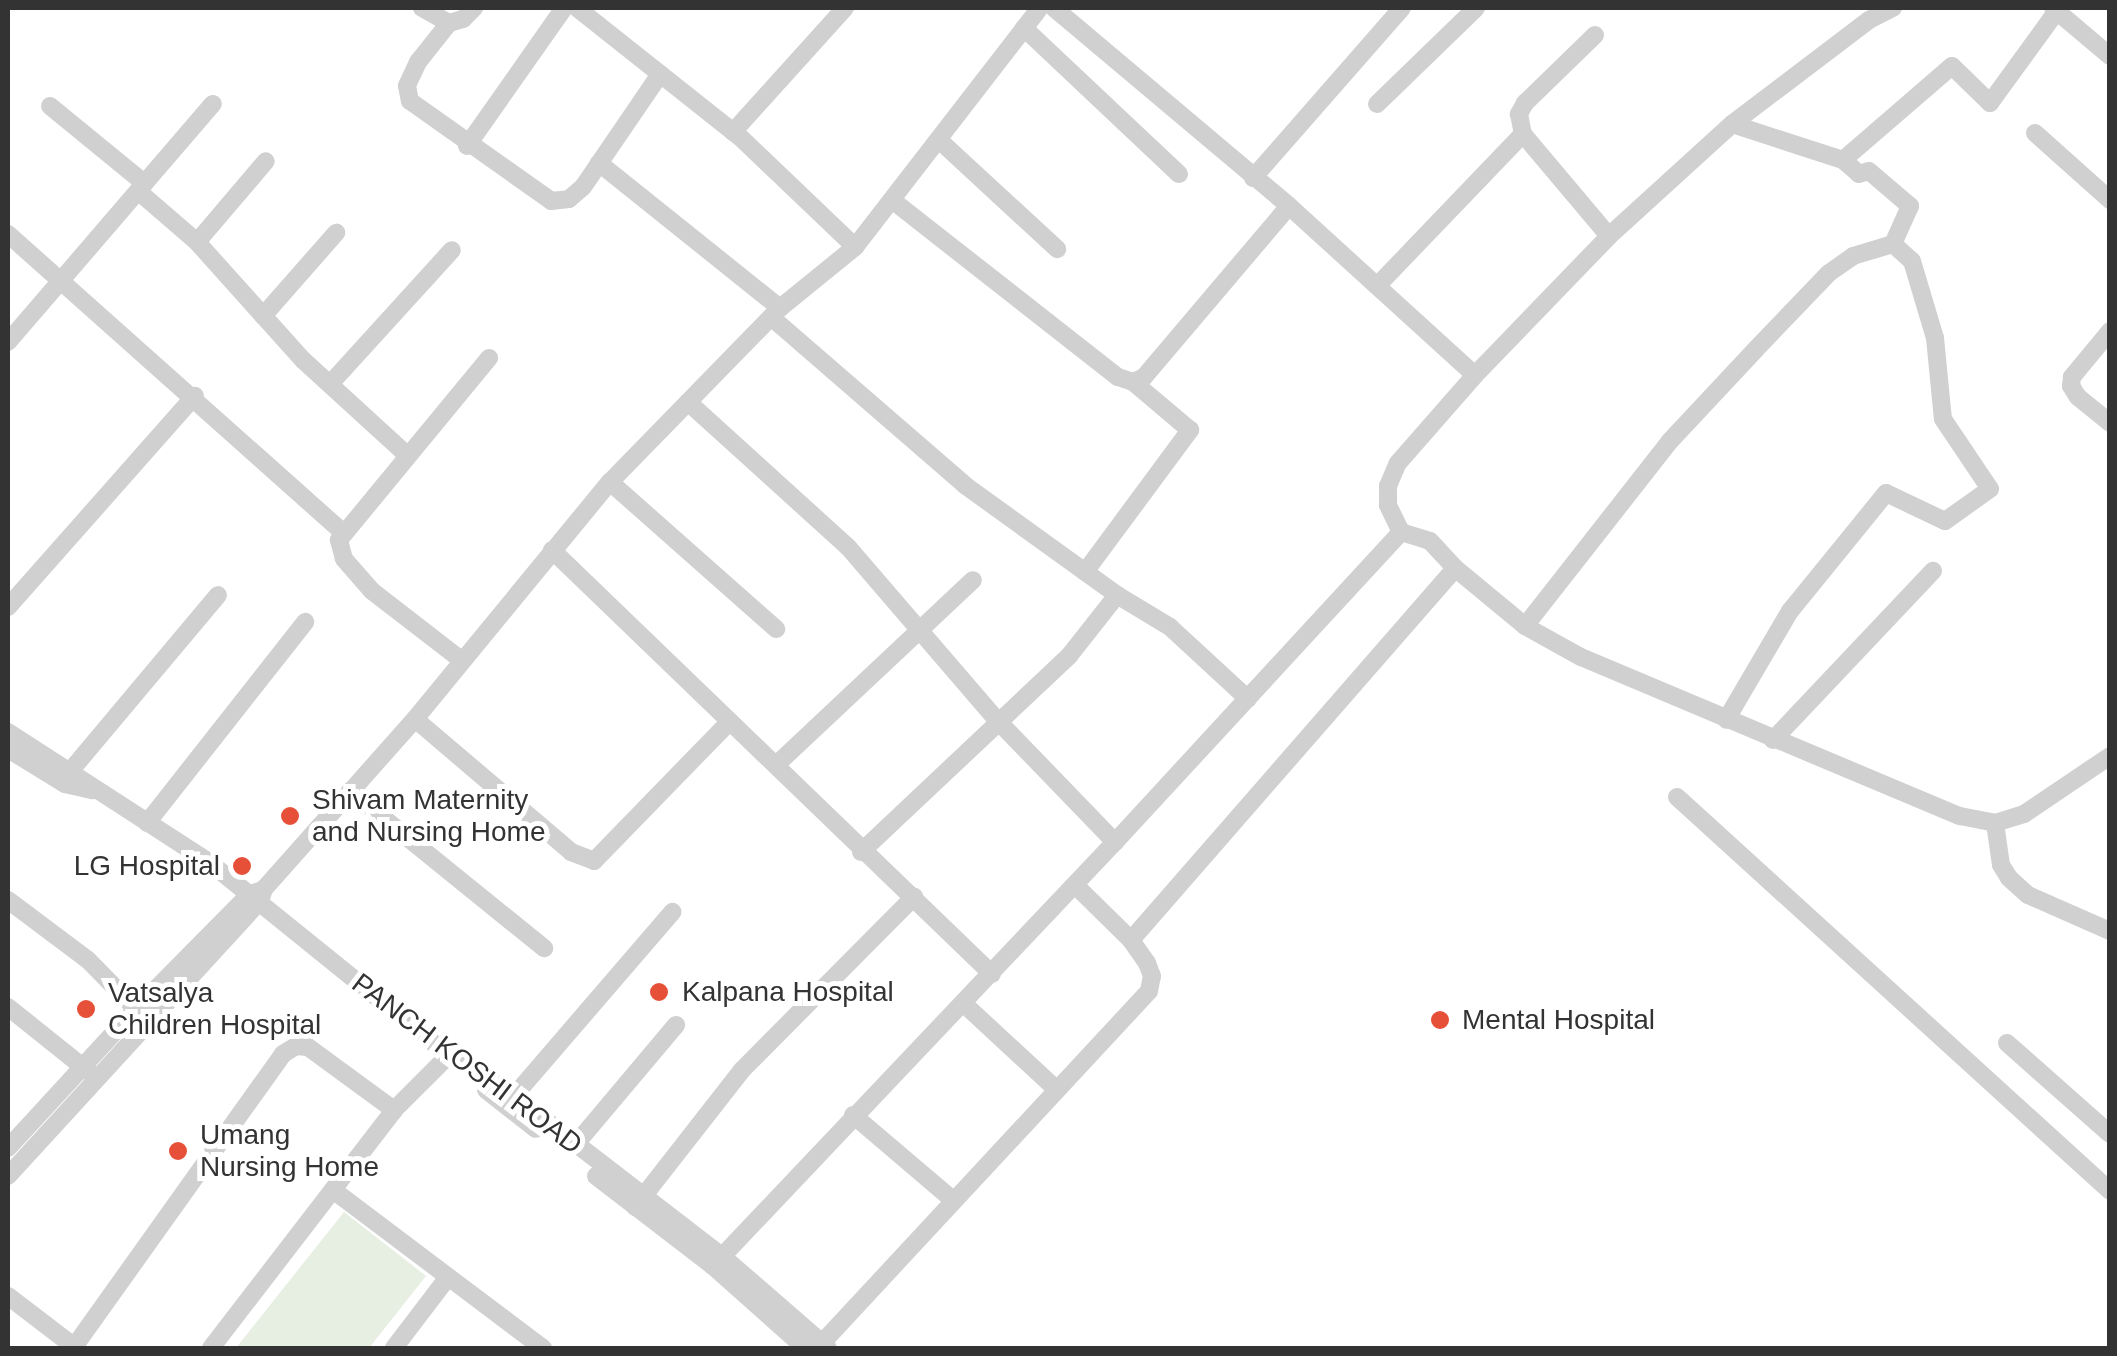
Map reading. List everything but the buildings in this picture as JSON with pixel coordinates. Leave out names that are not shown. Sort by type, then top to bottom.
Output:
[{"type":"street","points":[[422,8],[449,23]]},
{"type":"street","points":[[474,8],[463,19],[449,23],[418,62],[408,86],[410,100],[468,146],[551,201],[569,200],[600,163],[660,74]]},
{"type":"street","points":[[468,146],[564,8]]},
{"type":"street","points":[[733,132],[845,8]]},
{"type":"street","points":[[8,1176],[415,719],[460,659],[610,482],[776,312],[856,247],[1040,8]]},
{"type":"street","points":[[1054,8],[1288,206],[1475,375]]},
{"type":"street","points":[[1253,178],[1402,8]]},
{"type":"street","points":[[1378,104],[1476,8]]},
{"type":"street","points":[[1893,8],[1869,20],[1732,124],[1609,236],[1475,375],[1398,463],[1388,486],[1388,505],[1401,532],[1430,541],[1454,568],[1526,626],[1580,657],[1960,816],[1995,823],[2024,814],[2110,756]]},
{"type":"street","points":[[587,10],[733,132],[856,247]]},
{"type":"street","points":[[1843,160],[1952,66],[1990,103],[2054,10],[2110,56]]},
{"type":"street","points":[[1024,28],[1179,174]]},
{"type":"street","points":[[1595,35],[1525,103],[1519,114],[1523,134],[1609,236]]},
{"type":"street","points":[[8,342],[213,104]]},
{"type":"street","points":[[50,106],[141,187],[330,384],[408,454]]},
{"type":"street","points":[[1526,626],[1670,441],[1830,273],[1853,256],[1893,244],[1910,206],[1869,171],[1859,174],[1843,160],[1732,124]]},
{"type":"street","points":[[2035,133],[2110,200]]},
{"type":"street","points":[[1377,286],[1523,134]]},
{"type":"street","points":[[939,140],[1056,250]]},
{"type":"street","points":[[196,242],[266,161]]},
{"type":"street","points":[[600,163],[776,312],[966,486],[1117,595],[1170,627],[1248,699]]},
{"type":"street","points":[[892,200],[1118,377],[1133,382],[1190,430],[1085,572]]},
{"type":"street","points":[[1133,382],[1144,377],[1288,206]]},
{"type":"street","points":[[8,234],[195,396],[342,532],[344,560],[372,591],[460,659]]},
{"type":"street","points":[[263,316],[336,234]]},
{"type":"street","points":[[1726,720],[1790,611],[1886,492],[1945,521],[1990,488],[1943,418],[1935,338],[1912,261],[1893,244]]},
{"type":"street","points":[[330,384],[452,250]]},
{"type":"street","points":[[2110,331],[2072,376],[2071,386],[2078,398],[2110,423]]},
{"type":"street","points":[[342,532],[489,358]]},
{"type":"street","points":[[8,608],[195,396]]},
{"type":"street","points":[[688,402],[848,548],[997,720],[1116,842]]},
{"type":"street","points":[[610,482],[776,629]]},
{"type":"street","points":[[717,1261],[1116,842],[1401,532]]},
{"type":"street","points":[[552,550],[861,852],[914,897],[992,974]]},
{"type":"street","points":[[1131,940],[1454,568]]},
{"type":"street","points":[[1773,740],[1933,571]]},
{"type":"street","points":[[776,766],[973,580]]},
{"type":"street","points":[[72,770],[195,628],[218,595]]},
{"type":"street","points":[[861,852],[1069,656],[1117,595]]},
{"type":"street","points":[[147,823],[306,622]]},
{"type":"street","points":[[415,719],[571,852],[594,861],[730,722]]},
{"type":"street","name":"PANCH KOSHI ROAD","points":[[8,732],[72,770],[97,791],[258,895],[454,1059],[468,1064],[514,1096],[818,1347]]},
{"type":"street","name":"PANCH KOSHI ROAD","points":[[8,749],[65,784],[97,791]]},
{"type":"street","points":[[350,791],[544,948]]},
{"type":"street","points":[[1677,796],[2109,1188]]},
{"type":"street","points":[[1995,823],[2002,865],[2009,878],[2028,895],[2110,931]]},
{"type":"street","points":[[818,1347],[1149,991],[1152,976],[1131,940],[1075,885]]},
{"type":"street","points":[[8,1148],[136,1009],[258,895]]},
{"type":"street","points":[[211,1348],[394,1110],[454,1059],[462,1071],[639,1202],[743,1069],[914,897]]},
{"type":"street","points":[[8,900],[88,960],[136,1009]]},
{"type":"street","points":[[514,1096],[672,912]]},
{"type":"street","points":[[963,1003],[1057,1090]]},
{"type":"street","points":[[8,1007],[82,1064],[96,1080]]},
{"type":"street","points":[[575,1146],[676,1025]]},
{"type":"street","points":[[2006,1044],[2110,1134]]},
{"type":"street","points":[[8,1296],[75,1348],[283,1054],[296,1046],[308,1047],[394,1110]]},
{"type":"street","points":[[853,1116],[953,1200]]},
{"type":"street","points":[[334,1190],[543,1348]]},
{"type":"street","points":[[394,1348],[448,1277]]},
{"type":"shaded area","points":[[344,1212],[426,1276],[369,1348],[236,1348]]},
{"type":"place","name":"Shivam Maternity and Nursing Home","points":[[290,816]]},
{"type":"place","name":"LG Hospital","points":[[242,866]]},
{"type":"place","name":"Kalpana Hospital","points":[[659,992]]},
{"type":"place","name":"Vatsalya Children Hospital","points":[[86,1009]]},
{"type":"place","name":"Mental Hospital","points":[[1440,1020]]},
{"type":"place","name":"Umang Nursing Home","points":[[178,1151]]}]
